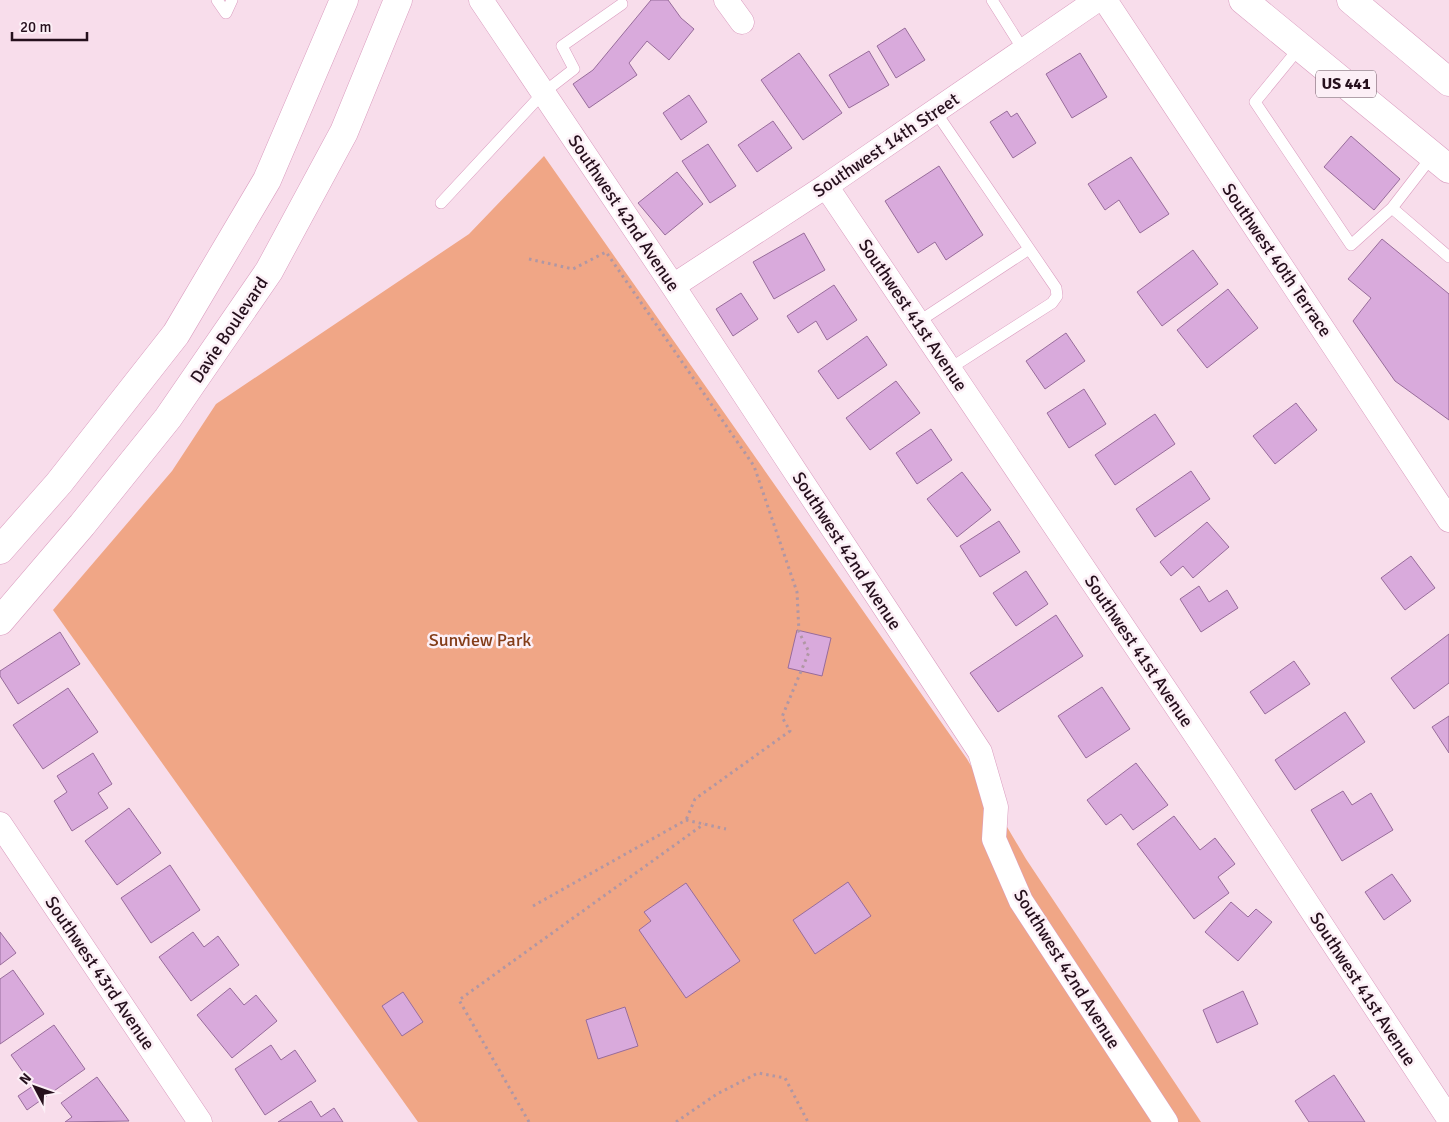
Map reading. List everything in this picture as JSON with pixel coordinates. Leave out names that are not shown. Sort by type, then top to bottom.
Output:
[{"type":"main road","points":[[0,550],[59,483],[176,334],[267,180],[344,0]]},
{"type":"main road","name":"Davie Boulevard","points":[[0,622],[168,418],[269,271],[344,132],[398,0]]},
{"type":"main road","name":"US 441","points":[[1243,0],[1441,162]]},
{"type":"main road","points":[[1351,0],[1449,82]]},
{"type":"street","name":"Southwest 42nd Avenue","points":[[481,0],[673,286],[980,752],[996,807],[994,839],[1021,901],[1166,1122]]},
{"type":"street","points":[[726,0],[742,22]]},
{"type":"street","name":"Southwest 14th Street","points":[[673,286],[826,186],[1097,0]]},
{"type":"street","name":"Southwest 40th Terrace","points":[[1105,0],[1445,505]]},
{"type":"street","name":"Southwest 41st Avenue","points":[[826,186],[1222,774],[1449,1119]]},
{"type":"street","name":"Southwest 43rd Avenue","points":[[0,824],[200,1122]]},
{"type":"lane","points":[[217,0],[226,13],[232,0]]},
{"type":"lane","points":[[992,0],[1024,51]]},
{"type":"lane","points":[[441,203],[543,93],[574,69],[562,46],[622,4]]},
{"type":"lane","points":[[1300,47],[1255,102],[1350,245],[1441,162]]},
{"type":"lane","points":[[935,112],[1056,288],[1057,296],[1052,303],[949,369]]},
{"type":"lane","points":[[1392,208],[1449,257]]},
{"type":"lane","points":[[918,322],[1028,249]]},
{"type":"path","points":[[529,259],[573,269],[606,252],[754,466],[797,592],[799,632],[809,652],[782,717],[790,731],[695,799],[686,820],[533,906]]},
{"type":"path","points":[[686,820],[726,830]]},
{"type":"path","points":[[529,1122],[459,1000],[704,824]]},
{"type":"path","points":[[676,1122],[717,1094],[758,1073],[785,1078],[808,1122]]},
{"type":"green space","name":"Sunview Park","points":[[544,156],[967,759],[1026,859],[1201,1122],[418,1122],[53,610],[172,471],[216,404],[469,234]]},
{"type":"building","points":[[651,0],[668,0],[681,18],[694,29],[669,60],[647,41],[629,63],[637,75],[589,108],[573,84],[593,70]]},
{"type":"building","points":[[905,28],[925,60],[896,78],[877,46]]},
{"type":"building","points":[[869,51],[889,85],[849,108],[829,75]]},
{"type":"building","points":[[799,53],[842,113],[803,140],[761,80]]},
{"type":"building","points":[[1080,53],[1107,97],[1072,118],[1046,74]]},
{"type":"building","points":[[689,95],[707,122],[681,140],[663,113]]},
{"type":"building","points":[[1007,111],[1011,117],[1017,113],[1036,143],[1013,158],[990,122]]},
{"type":"building","points":[[773,121],[792,148],[757,172],[738,145]]},
{"type":"building","points":[[1351,136],[1400,179],[1374,210],[1324,167]]},
{"type":"building","points":[[708,144],[736,186],[710,203],[682,161]]},
{"type":"building","points":[[1131,157],[1169,214],[1140,233],[1119,200],[1105,210],[1088,184]]},
{"type":"building","points":[[939,166],[983,235],[946,260],[935,242],[918,253],[885,201]]},
{"type":"building","points":[[677,172],[703,204],[665,235],[638,203]]},
{"type":"building","points":[[804,233],[825,270],[774,299],[753,262]]},
{"type":"building","points":[[1382,239],[1449,294],[1449,420],[1395,381],[1353,321],[1371,298],[1348,279]]},
{"type":"building","points":[[1193,250],[1218,284],[1162,326],[1137,292]]},
{"type":"building","points":[[834,285],[857,320],[827,340],[816,321],[798,333],[787,316]]},
{"type":"building","points":[[1228,289],[1258,328],[1207,368],[1177,330]]},
{"type":"building","points":[[741,293],[758,319],[733,336],[716,309]]},
{"type":"building","points":[[1066,333],[1085,361],[1045,389],[1026,361]]},
{"type":"building","points":[[867,336],[887,365],[838,399],[818,371]]},
{"type":"building","points":[[896,381],[920,413],[870,450],[846,418]]},
{"type":"building","points":[[1084,389],[1106,424],[1069,448],[1047,413]]},
{"type":"building","points":[[1296,403],[1317,430],[1275,464],[1253,436]]},
{"type":"building","points":[[1155,414],[1175,444],[1115,485],[1095,455]]},
{"type":"building","points":[[931,429],[952,460],[917,484],[896,453]]},
{"type":"building","points":[[1191,471],[1210,499],[1155,537],[1136,509]]},
{"type":"building","points":[[962,472],[991,510],[957,537],[927,499]]},
{"type":"building","points":[[999,521],[1020,552],[980,577],[960,546]]},
{"type":"building","points":[[1207,522],[1229,547],[1193,578],[1183,566],[1171,576],[1160,562]]},
{"type":"building","points":[[1411,556],[1435,588],[1405,610],[1381,578]]},
{"type":"building","points":[[1026,571],[1048,604],[1016,626],[993,593]]},
{"type":"building","points":[[1199,586],[1209,602],[1227,590],[1238,608],[1201,632],[1180,599]]},
{"type":"building","points":[[1056,615],[1083,656],[998,712],[970,673]]},
{"type":"building","points":[[797,630],[831,638],[822,676],[788,668]]},
{"type":"building","points":[[60,632],[80,664],[18,704],[0,676],[0,671]]},
{"type":"building","points":[[1449,634],[1449,683],[1414,709],[1391,678]]},
{"type":"building","points":[[1294,661],[1310,684],[1265,714],[1250,692]]},
{"type":"building","points":[[1102,687],[1130,729],[1086,758],[1058,716]]},
{"type":"building","points":[[68,688],[98,732],[43,769],[13,725]]},
{"type":"building","points":[[1345,712],[1365,742],[1295,790],[1275,760]]},
{"type":"building","points":[[1449,716],[1449,753],[1432,727]]},
{"type":"building","points":[[93,753],[112,784],[98,793],[108,808],[72,831],[54,801],[67,792],[57,776]]},
{"type":"building","points":[[1136,763],[1168,805],[1133,830],[1121,814],[1106,825],[1087,800]]},
{"type":"building","points":[[1343,791],[1352,805],[1371,793],[1393,830],[1342,861],[1311,810]]},
{"type":"building","points":[[129,808],[161,853],[117,885],[85,841]]},
{"type":"building","points":[[1174,816],[1200,850],[1215,838],[1235,864],[1218,877],[1229,893],[1194,919],[1137,844]]},
{"type":"building","points":[[170,865],[200,910],[151,943],[121,898]]},
{"type":"building","points":[[1392,874],[1411,901],[1384,920],[1365,892]]},
{"type":"building","points":[[848,882],[871,916],[815,954],[793,920]]},
{"type":"building","points":[[686,883],[740,961],[686,998],[639,930],[651,921],[644,912]]},
{"type":"building","points":[[1231,902],[1248,917],[1256,909],[1272,922],[1238,961],[1205,932]]},
{"type":"building","points":[[0,932],[16,953],[0,965]]},
{"type":"building","points":[[193,932],[204,947],[218,936],[239,965],[191,1001],[159,957]]},
{"type":"building","points":[[13,970],[44,1014],[0,1044],[0,979]]},
{"type":"building","points":[[230,988],[244,1005],[256,995],[277,1021],[232,1058],[197,1015]]},
{"type":"building","points":[[1243,991],[1258,1024],[1217,1043],[1203,1010]]},
{"type":"building","points":[[403,992],[423,1022],[402,1036],[382,1006]]},
{"type":"building","points":[[625,1007],[638,1046],[598,1059],[586,1020]]},
{"type":"building","points":[[54,1025],[85,1069],[27,1110],[18,1096],[33,1086],[11,1055]]},
{"type":"building","points":[[271,1045],[281,1060],[295,1050],[316,1081],[265,1115],[235,1069]]},
{"type":"building","points":[[1334,1075],[1365,1122],[1309,1122],[1295,1101]]},
{"type":"building","points":[[97,1077],[129,1121],[65,1122],[72,1117],[61,1103]]},
{"type":"building","points":[[311,1101],[321,1117],[334,1108],[343,1122],[278,1122]]}]
